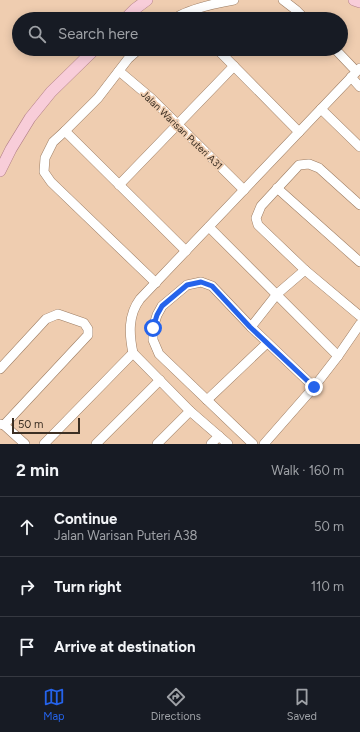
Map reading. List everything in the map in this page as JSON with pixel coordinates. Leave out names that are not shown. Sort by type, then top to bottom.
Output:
[{"type":"main road","points":[[131,12],[147,0]]},
{"type":"main road","points":[[354,0],[360,2]]},
{"type":"main road","points":[[0,171],[11,149],[30,118],[51,92],[88,56]]},
{"type":"street","points":[[194,12],[201,8],[234,0]]},
{"type":"street","points":[[283,0],[298,12]]},
{"type":"street","points":[[131,56],[98,98],[66,131],[53,142],[45,158],[44,172],[51,182],[156,283]]},
{"type":"street","points":[[224,56],[299,132]]},
{"type":"street","points":[[341,56],[356,72],[360,87]]},
{"type":"street","points":[[119,185],[234,66]]},
{"type":"street","name":"Jalan Warisan Puteri A31","points":[[119,71],[151,98],[244,190]]},
{"type":"street","points":[[228,444],[190,411],[133,353],[131,344],[131,319],[135,306],[356,72]]},
{"type":"street","points":[[321,109],[360,147]]},
{"type":"street","points":[[66,131],[186,251]]},
{"type":"street","points":[[359,201],[318,168],[309,164],[299,165],[261,206],[256,218],[258,225],[305,270],[360,316]]},
{"type":"street","points":[[277,188],[360,262]]},
{"type":"street","points":[[209,227],[338,356]]},
{"type":"street","points":[[250,327],[277,294],[305,270]]},
{"type":"street","points":[[253,444],[159,354],[153,340],[153,328],[157,315],[162,306],[187,285],[201,282],[212,286],[250,327],[314,387]]},
{"type":"street","points":[[0,369],[46,319],[58,314],[84,323],[88,329],[88,334],[2,425],[25,444]]},
{"type":"street","points":[[264,444],[314,387],[360,324]]},
{"type":"street","points":[[208,400],[267,343]]},
{"type":"street","points":[[44,444],[133,353]]},
{"type":"street","points":[[96,444],[160,380]]},
{"type":"street","points":[[157,444],[190,411]]},
{"type":"street","points":[[210,444],[219,436]]},
{"type":"route","points":[[153,328],[157,315],[162,306],[187,285],[201,282],[212,286],[250,327],[314,387]]}]
